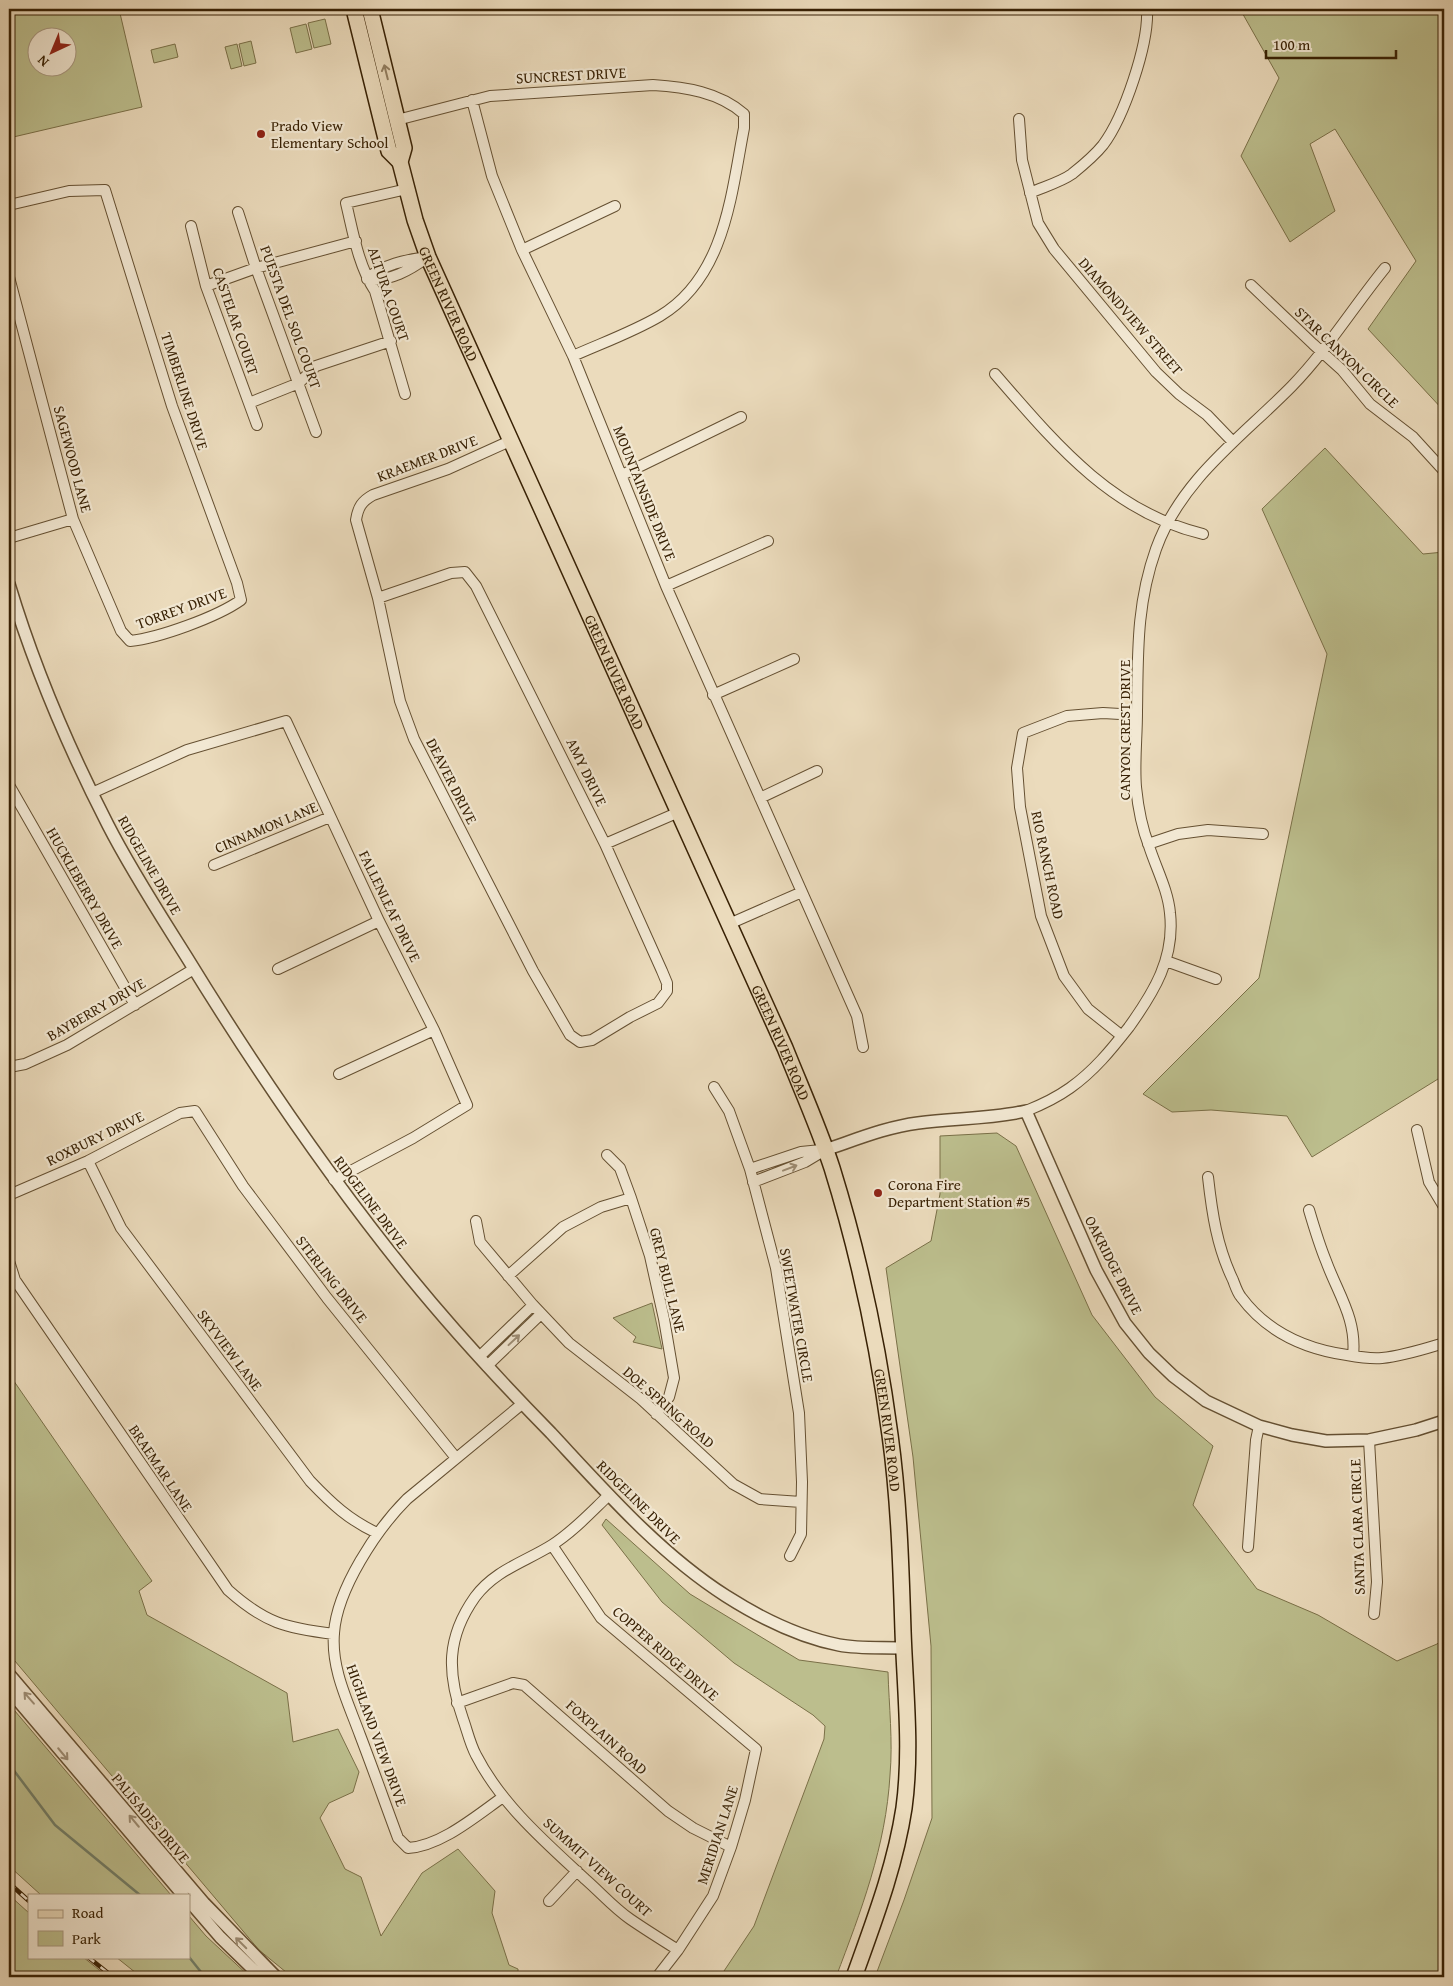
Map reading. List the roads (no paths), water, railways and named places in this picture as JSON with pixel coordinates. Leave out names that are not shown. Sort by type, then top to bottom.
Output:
[{"type":"main road","name":"GREEN RIVER ROAD","points":[[354,9],[389,151],[400,162]]},
{"type":"main road","name":"GREEN RIVER ROAD","points":[[370,9],[404,148],[400,162],[406,189],[428,257],[785,1048],[831,1166],[862,1278],[882,1382],[896,1491],[908,1754],[904,1808],[889,1880],[854,1977]]},
{"type":"main road","points":[[377,101],[397,120]]},
{"type":"street","points":[[1030,192],[1071,175],[1102,146],[1114,128],[1142,51],[1148,25],[1147,9]]},
{"type":"street","name":"SUNCREST DRIVE","points":[[397,120],[472,100],[508,94],[653,85],[701,91],[733,104],[744,114],[744,128],[721,237],[712,259],[700,279],[686,296],[659,316],[573,356]]},
{"type":"street","name":"MOUNTAINSIDE DRIVE","points":[[472,100],[492,176],[522,250],[573,356],[666,586],[857,1016],[863,1047]]},
{"type":"street","name":"DIAMONDVIEW STREET","points":[[1019,119],[1022,160],[1038,223],[1054,249],[1156,372],[1179,394],[1207,415],[1233,442]]},
{"type":"street","name":"ALTURA COURT","points":[[406,189],[346,203],[367,278],[375,290],[406,394]]},
{"type":"street","name":"TIMBERLINE DRIVE","points":[[9,205],[69,191],[105,190],[172,406],[237,583],[240,600]]},
{"type":"street","points":[[522,250],[614,206]]},
{"type":"street","name":"PUESTA DEL SOL COURT","points":[[238,212],[256,268],[316,432]]},
{"type":"street","name":"CASTELAR COURT","points":[[191,226],[206,286],[257,425]]},
{"type":"street","points":[[206,286],[256,268],[356,241]]},
{"type":"street","points":[[367,278],[376,270],[407,260],[428,257]]},
{"type":"street","name":"CANYON CREST DRIVE","points":[[753,1182],[805,1162],[825,1150],[880,1132],[918,1122],[971,1119],[1026,1111],[1049,1101],[1076,1083],[1105,1058],[1149,1000],[1166,961],[1171,934],[1170,910],[1140,815],[1136,786],[1139,634],[1142,598],[1157,547],[1168,522],[1189,488],[1217,457],[1292,386],[1322,351],[1385,268]]},
{"type":"street","name":"SAGEWOOD LANE","points":[[9,277],[73,519],[121,630],[130,641]]},
{"type":"street","name":"STAR CANYON CIRCLE","points":[[1251,286],[1342,370],[1370,404],[1413,437],[1444,471]]},
{"type":"street","points":[[249,403],[299,383],[316,366],[391,341]]},
{"type":"street","points":[[995,374],[1073,460],[1106,488],[1147,514],[1203,534]]},
{"type":"street","points":[[622,475],[741,417]]},
{"type":"street","name":"KRAEMER DRIVE","points":[[358,509],[373,494],[448,469],[512,440]]},
{"type":"street","name":"DEAVER DRIVE","points":[[358,509],[356,520],[378,598],[400,700],[414,739],[533,971],[570,1035],[580,1042],[592,1040],[658,1003],[667,991]]},
{"type":"street","points":[[9,538],[73,519]]},
{"type":"street","points":[[666,586],[768,541]]},
{"type":"street","name":"AMY DRIVE","points":[[378,598],[451,573],[465,572],[480,594],[605,844],[662,971],[667,983],[667,991]]},
{"type":"street","name":"RIDGELINE DRIVE","points":[[9,584],[22,628],[51,704],[92,793],[135,873],[268,1084],[334,1180],[412,1279],[522,1404],[609,1495],[663,1547],[696,1575],[762,1616],[800,1634],[841,1646],[904,1648]]},
{"type":"street","name":"TORREY DRIVE","points":[[130,641],[146,640],[227,610],[240,600]]},
{"type":"street","points":[[714,695],[794,660]]},
{"type":"street","name":"RIO RANCH ROAD","points":[[1122,1036],[1088,1009],[1064,976],[1041,916],[1020,808],[1018,768],[1023,733],[1067,716],[1104,713],[1137,715]]},
{"type":"street","name":"FALLENLEAF DRIVE","points":[[92,793],[187,750],[286,720],[380,921],[434,1030],[467,1105],[413,1138],[334,1180]]},
{"type":"street","points":[[760,798],[817,771]]},
{"type":"street","name":"HUCKLEBERRY DRIVE","points":[[9,786],[135,1005]]},
{"type":"street","points":[[605,844],[678,812]]},
{"type":"street","name":"CINNAMON LANE","points":[[214,865],[330,816]]},
{"type":"street","points":[[1148,844],[1178,834],[1208,830],[1263,834]]},
{"type":"street","points":[[729,924],[802,892]]},
{"type":"street","points":[[278,968],[380,921]]},
{"type":"street","points":[[1166,961],[1216,979]]},
{"type":"street","name":"BAYBERRY DRIVE","points":[[9,1067],[25,1064],[66,1045],[194,969]]},
{"type":"street","points":[[339,1074],[434,1030]]},
{"type":"street","name":"SWEETWATER CIRCLE","points":[[714,1086],[729,1110],[750,1168],[776,1268],[799,1413],[802,1482],[801,1534],[790,1556]]},
{"type":"street","name":"OAKRIDGE DRIVE","points":[[1026,1111],[1096,1270],[1125,1323],[1149,1353],[1173,1376],[1206,1401],[1259,1426],[1292,1435],[1326,1441],[1369,1440],[1416,1430],[1444,1421]]},
{"type":"street","name":"ROXBURY DRIVE","points":[[9,1194],[88,1161],[180,1113],[195,1112]]},
{"type":"street","name":"STERLING DRIVE","points":[[195,1112],[243,1186],[315,1282],[456,1458]]},
{"type":"street","points":[[1418,1130],[1429,1182],[1444,1207]]},
{"type":"street","name":"CANYON CREST DRIVE","points":[[750,1168],[801,1152],[825,1150]]},
{"type":"street","name":"GREY BULL LANE","points":[[607,1155],[620,1168],[631,1198],[650,1256],[664,1319],[674,1378],[669,1397],[656,1414]]},
{"type":"street","name":"SKYVIEW LANE","points":[[88,1161],[121,1228],[310,1481],[335,1508],[358,1525],[377,1533]]},
{"type":"street","points":[[1208,1177],[1213,1221],[1226,1265],[1240,1296],[1264,1322],[1290,1340],[1323,1352],[1354,1356],[1380,1358],[1411,1353],[1444,1343]]},
{"type":"street","points":[[508,1276],[563,1227],[601,1207],[631,1198]]},
{"type":"street","points":[[1308,1210],[1326,1262],[1350,1315],[1355,1341],[1354,1356]]},
{"type":"street","name":"DOE SPRING ROAD","points":[[476,1221],[480,1242],[533,1305],[569,1343],[641,1399],[733,1484],[760,1498],[801,1502]]},
{"type":"street","name":"BRAEMAR LANE","points":[[9,1261],[15,1280],[228,1590],[248,1608],[276,1623],[295,1629],[334,1634]]},
{"type":"street","points":[[483,1361],[533,1305]]},
{"type":"street","points":[[483,1361],[542,1314]]},
{"type":"street","name":"HIGHLAND VIEW DRIVE","points":[[503,1797],[459,1828],[419,1847],[408,1848],[398,1838],[336,1669],[334,1634],[336,1612],[351,1580],[377,1533],[392,1514],[407,1499],[522,1404]]},
{"type":"street","points":[[1248,1547],[1256,1440],[1259,1426]]},
{"type":"street","name":"SANTA CLARA CIRCLE","points":[[1369,1440],[1376,1582],[1374,1614]]},
{"type":"street","name":"SUMMIT VIEW COURT","points":[[609,1495],[578,1525],[552,1545],[514,1564],[492,1578],[468,1607],[460,1621],[454,1640],[451,1678],[457,1703],[475,1754],[503,1797],[548,1846],[629,1918],[678,1950]]},
{"type":"street","name":"COPPER RIDGE DRIVE","points":[[552,1545],[601,1618],[756,1749]]},
{"type":"street","name":"PALISADES DRIVE","points":[[9,1674],[204,1903],[276,1977]]},
{"type":"street","name":"FOXPLAIN ROAD","points":[[457,1703],[513,1683],[524,1685],[668,1811],[693,1828],[731,1847]]},
{"type":"street","name":"PALISADES DRIVE","points":[[9,1690],[182,1894]]},
{"type":"street","name":"MERIDIAN LANE","points":[[657,1977],[678,1950],[713,1896],[731,1847],[745,1800],[756,1749]]},
{"type":"street","points":[[549,1901],[577,1871]]},
{"type":"street","points":[[190,1902],[220,1937],[261,1977]]},
{"type":"waterway","points":[[9,1764],[55,1825],[139,1894]]},
{"type":"waterway","points":[[190,1958],[205,1977]]},
{"type":"railway","points":[[9,1883],[28,1900]]},
{"type":"railway","points":[[89,1958],[113,1977]]},
{"type":"place","name":"Prado View Elementary School","points":[[261,134]]},
{"type":"place","name":"Corona Fire Department Station #5","points":[[878,1193]]}]
